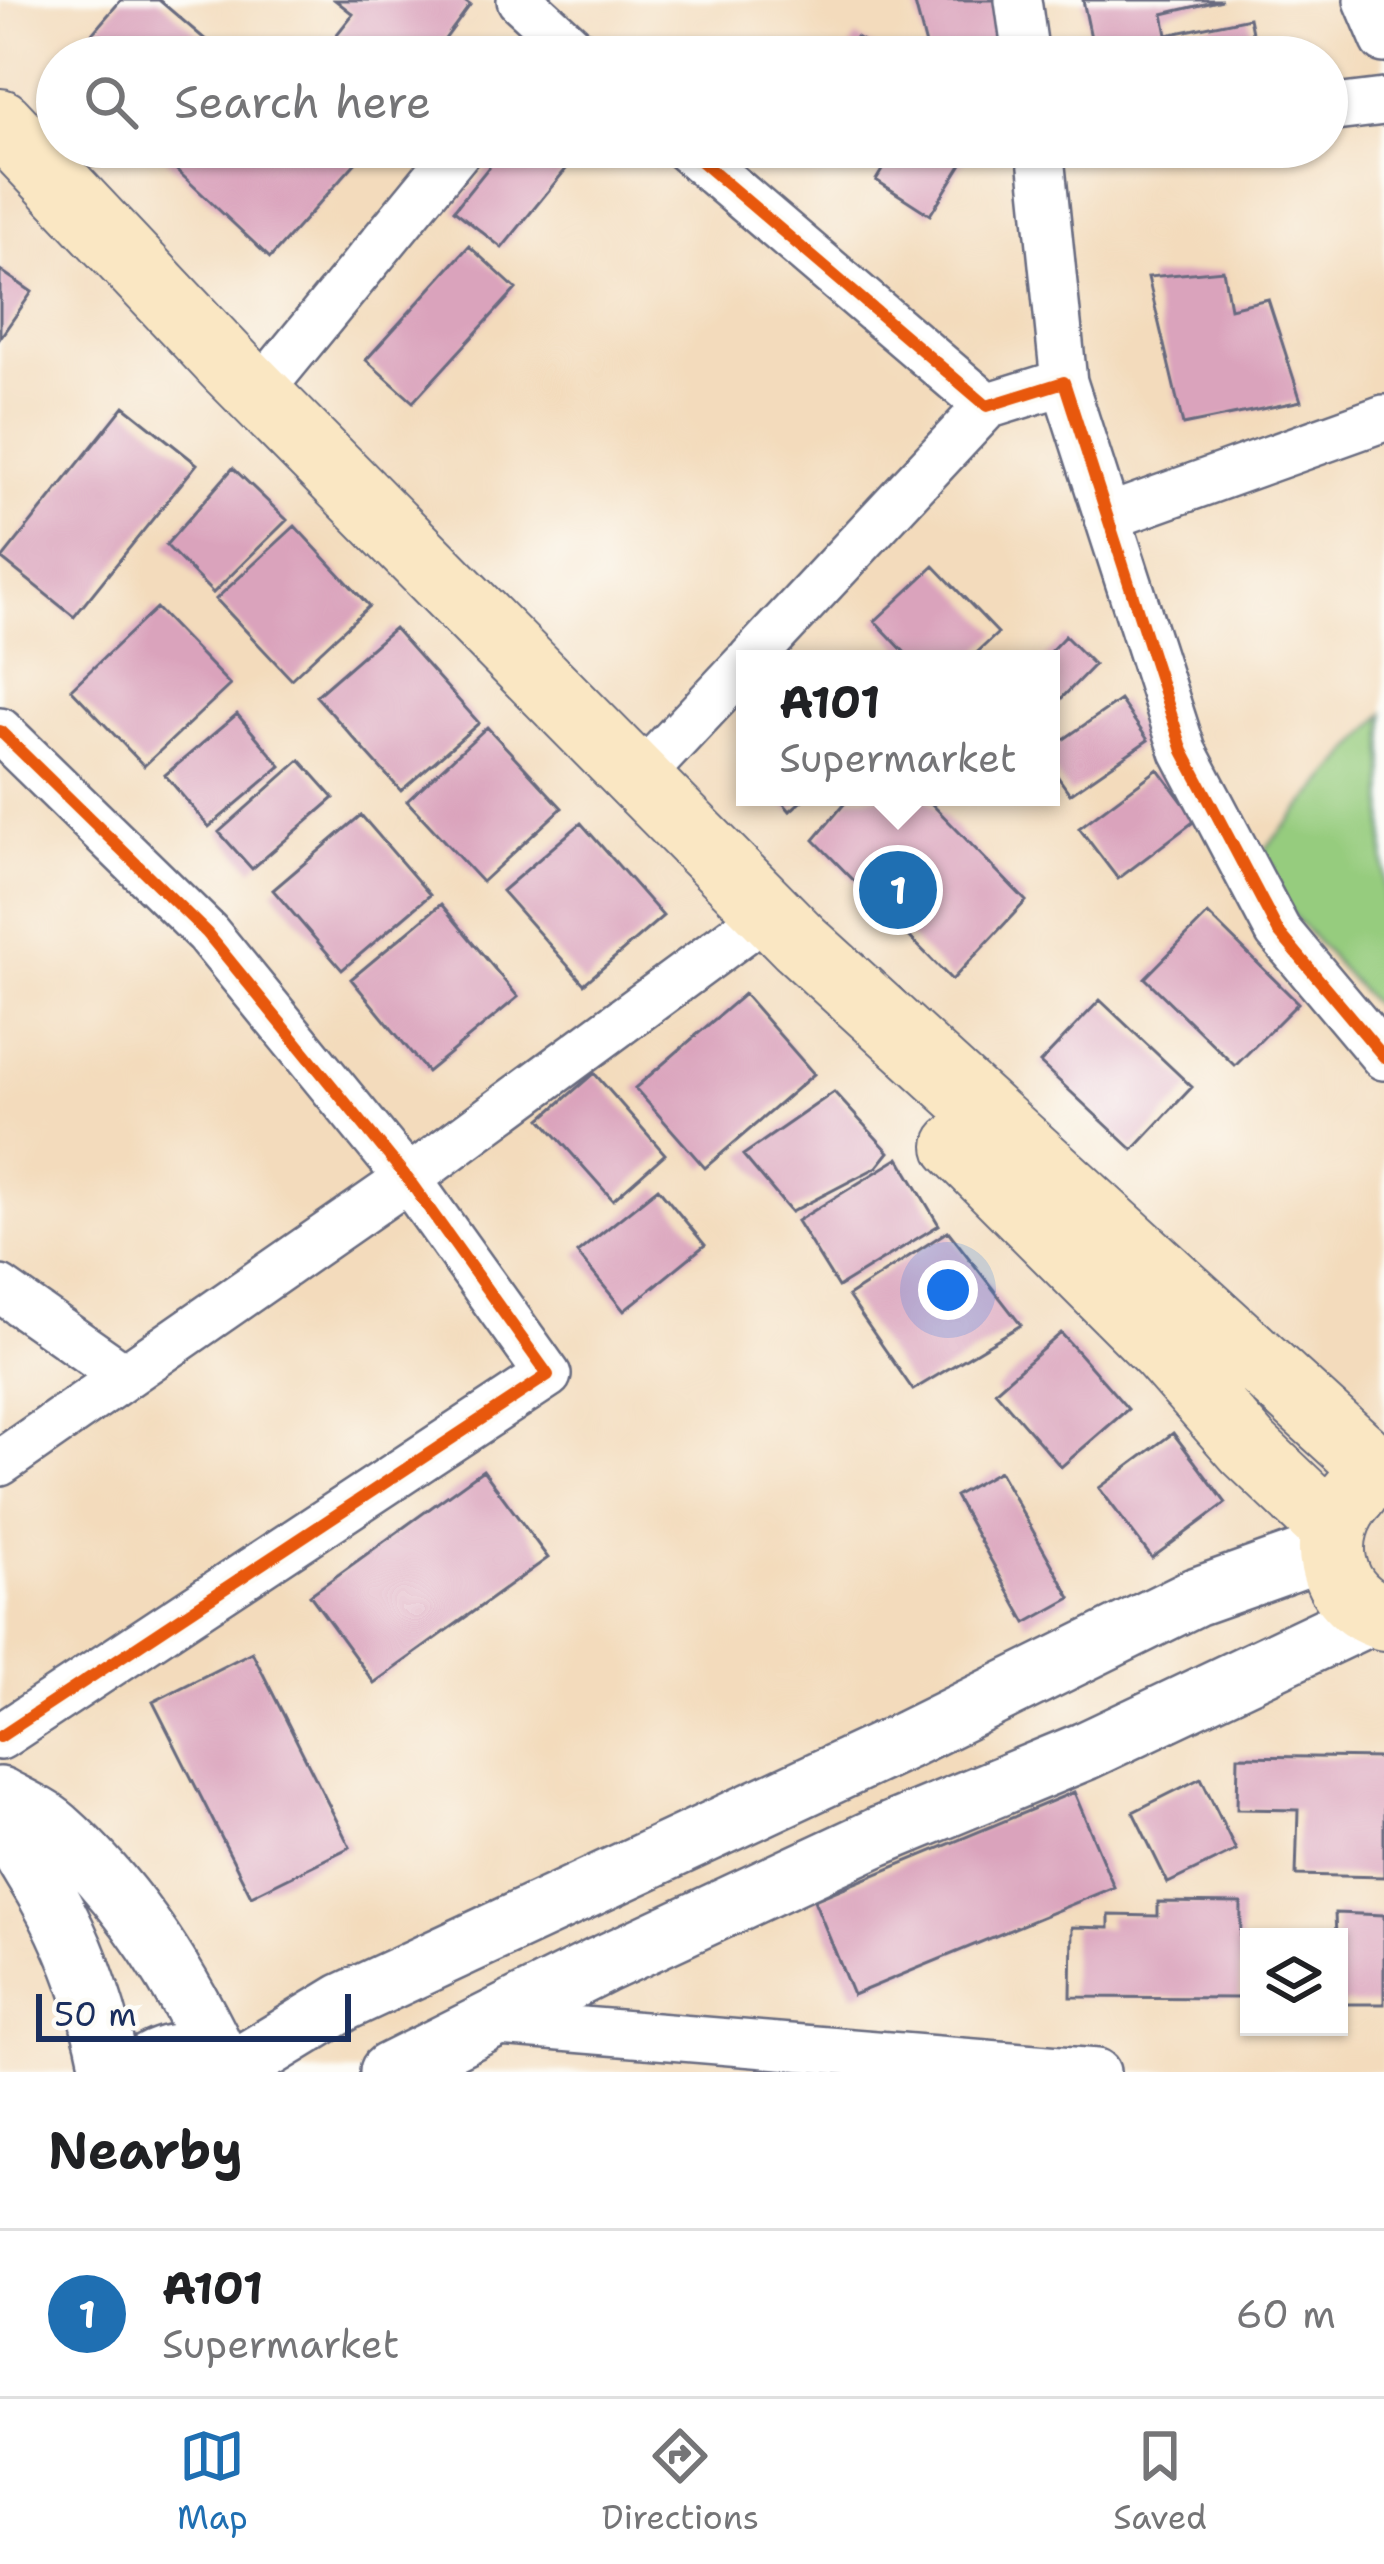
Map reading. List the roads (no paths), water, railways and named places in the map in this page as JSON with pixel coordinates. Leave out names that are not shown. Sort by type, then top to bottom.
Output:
[{"type":"main road","points":[[0,122],[36,160]]},
{"type":"main road","points":[[44,168],[258,394],[800,944],[1384,1476],[1352,1495],[1332,1539]]},
{"type":"main road","points":[[0,182],[1163,1351],[1332,1539],[1343,1588],[1379,1615]]},
{"type":"street","points":[[520,0],[547,36]]},
{"type":"street","points":[[1018,0],[1023,36]]},
{"type":"street","points":[[1367,0],[1384,40]]},
{"type":"street","points":[[1348,106],[1384,102]]},
{"type":"street","points":[[258,394],[444,168]]},
{"type":"street","points":[[709,168],[987,406]]},
{"type":"street","points":[[1042,168],[1064,382],[1183,751],[1278,931],[1384,1057]]},
{"type":"street","points":[[759,650],[987,406],[1064,382]]},
{"type":"street","points":[[1108,517],[1384,418]]},
{"type":"street","points":[[638,779],[736,675]]},
{"type":"street","points":[[0,731],[207,933],[408,1179],[548,1375],[0,1737]]},
{"type":"street","points":[[0,1462],[408,1179],[742,932]]},
{"type":"street","points":[[0,1289],[124,1376]]},
{"type":"street","points":[[136,2072],[176,2052],[232,2065],[344,2002],[904,1742],[1195,1597],[1332,1539]]},
{"type":"street","points":[[389,2072],[877,1837],[1085,1751],[1379,1615]]},
{"type":"street","points":[[0,1799],[53,1826],[103,1877],[151,1939],[232,2065]]},
{"type":"street","points":[[0,1799],[11,1839],[47,1894],[75,1951],[111,2072]]},
{"type":"street","points":[[487,2022],[1097,2072]]},
{"type":"place","name":"A101","points":[[898,890]]}]
